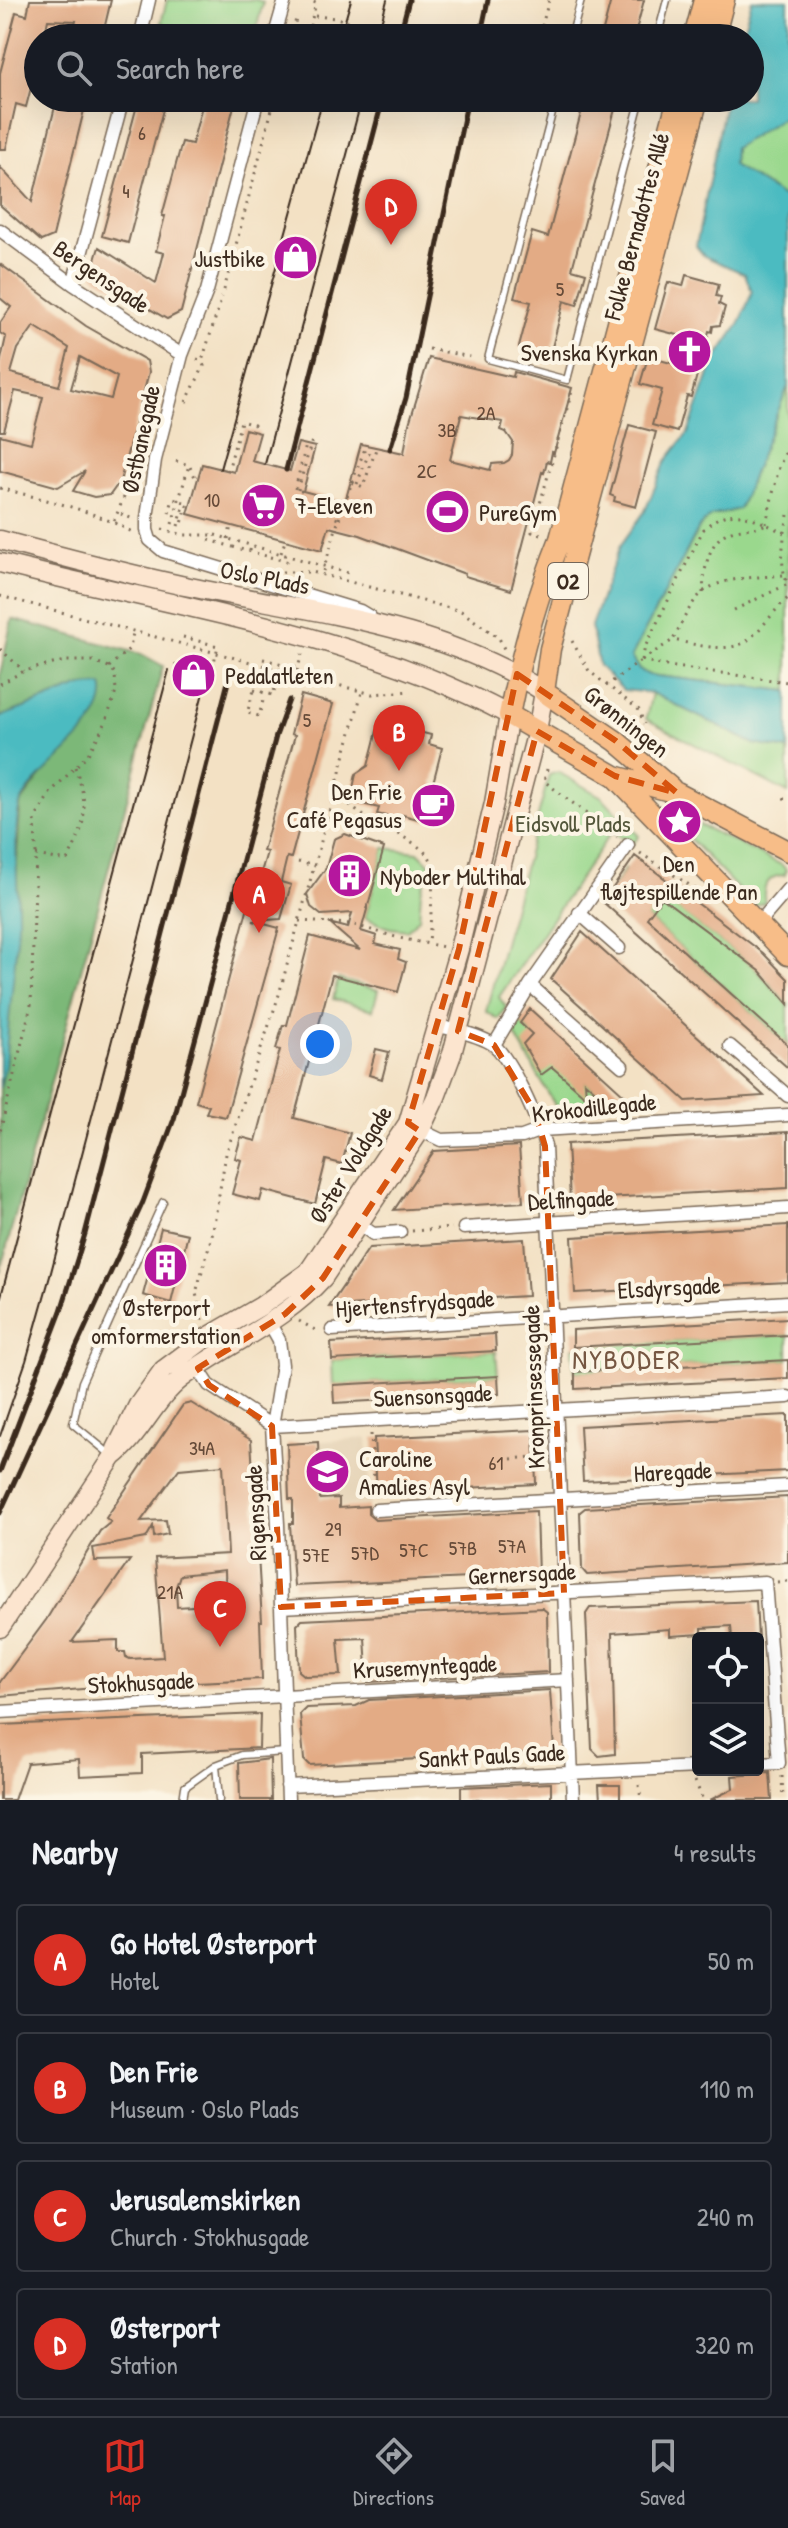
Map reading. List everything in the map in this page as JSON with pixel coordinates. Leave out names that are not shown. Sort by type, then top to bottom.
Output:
[{"type":"main road","points":[[698,24],[704,0]]},
{"type":"main road","points":[[718,24],[724,0]]},
{"type":"main road","name":"Folke Bernadottes Allé","points":[[517,674],[545,576],[560,539],[674,112]]},
{"type":"main road","name":"Folke Bernadottes Allé","points":[[544,692],[550,649],[694,112]]},
{"type":"main road","name":"O2","points":[[509,715],[517,674]]},
{"type":"main road","name":"Grønningen","points":[[544,692],[616,741],[677,793]]},
{"type":"main road","name":"Grønningen","points":[[509,715],[615,776],[677,793],[788,851]]},
{"type":"main road","points":[[615,776],[788,955]]},
{"type":"street","points":[[144,24],[149,0]]},
{"type":"street","points":[[278,24],[285,0]]},
{"type":"street","points":[[73,284],[119,112]]},
{"type":"street","name":"Østbanegade","points":[[254,112],[207,291],[182,355],[155,460],[147,518],[150,540],[163,551],[360,611],[393,630]]},
{"type":"street","name":"Bergensgade","points":[[0,230],[73,284],[182,355]]},
{"type":"street","name":"Oslo Plads","points":[[0,540],[187,587],[315,611],[439,641],[485,658],[544,692]]},
{"type":"street","name":"Oslo Plads","points":[[0,563],[287,633],[376,658],[451,686],[509,715]]},
{"type":"street","name":"Øster Voldgade","points":[[0,1628],[113,1457],[138,1405],[163,1370],[206,1338],[261,1306],[308,1272],[436,1097],[458,1031],[537,731],[544,692]]},
{"type":"street","name":"Øster Voldgade","points":[[113,1457],[128,1446],[168,1391],[306,1297],[323,1278],[359,1224],[414,1127],[494,803],[509,715]]},
{"type":"street","points":[[438,1026],[494,1045],[530,985],[628,845]]},
{"type":"street","points":[[757,925],[788,889]]},
{"type":"street","points":[[579,913],[619,948]]},
{"type":"street","points":[[530,985],[622,1066]]},
{"type":"street","name":"Kronprinsessegade","points":[[494,1045],[535,1112],[546,1157],[573,1800]]},
{"type":"street","points":[[730,1046],[788,1096]]},
{"type":"street","name":"Krokodillegade","points":[[414,1127],[441,1140],[522,1137],[541,1130],[788,1115]]},
{"type":"street","name":"Delfingade","points":[[464,1228],[788,1208]]},
{"type":"street","points":[[359,1224],[373,1234],[400,1232]]},
{"type":"street","name":"Elsdyrsgade","points":[[552,1316],[788,1302]]},
{"type":"street","name":"Hjertensfrydsgade","points":[[332,1330],[552,1316]]},
{"type":"street","name":"Rigensgade","points":[[277,1319],[282,1365],[272,1426],[288,1800]]},
{"type":"street","points":[[198,1368],[209,1385],[272,1426]]},
{"type":"street","name":"Suensonsgade","points":[[272,1426],[788,1397]]},
{"type":"street","name":"Haregade","points":[[376,1510],[788,1486]]},
{"type":"street","name":"Gernersgade","points":[[281,1607],[765,1582],[782,1766]]},
{"type":"street","name":"Krusemyntegade","points":[[284,1696],[568,1680]]},
{"type":"street","name":"Stokhusgade","points":[[0,1712],[284,1696]]},
{"type":"street","points":[[764,1764],[782,1766]]},
{"type":"street","name":"Sankt Pauls Gade","points":[[287,1786],[692,1767]]},
{"type":"lane","points":[[575,24],[581,0]]},
{"type":"lane","points":[[661,24],[667,0]]},
{"type":"lane","points":[[552,112],[488,359],[567,380],[637,112]]},
{"type":"lane","points":[[113,1457],[73,1424],[75,1405],[82,1382],[163,1202]]},
{"type":"lane","points":[[183,1800],[185,1787],[216,1765],[242,1755],[286,1752]]},
{"type":"lane","points":[[216,1765],[219,1800]]},
{"type":"path","points":[[306,0],[316,3],[311,24]]},
{"type":"path","points":[[544,24],[549,0]]},
{"type":"path","points":[[295,24],[298,13]]},
{"type":"path","points":[[314,15],[360,24]]},
{"type":"path","points":[[366,24],[368,19]]},
{"type":"path","points":[[429,349],[488,359]]},
{"type":"path","points":[[535,519],[575,382],[567,380]]},
{"type":"path","points":[[228,471],[241,421],[254,425],[253,431]]},
{"type":"path","points":[[298,490],[312,440]]},
{"type":"path","points":[[298,490],[306,445]]},
{"type":"path","points":[[323,571],[366,446]]},
{"type":"path","points":[[766,524],[779,467],[788,446]]},
{"type":"path","points":[[355,483],[363,487],[374,448]]},
{"type":"path","points":[[176,461],[189,465],[197,481]]},
{"type":"path","points":[[172,524],[189,465]]},
{"type":"path","points":[[0,488],[91,512],[131,532]]},
{"type":"path","points":[[298,490],[308,492]]},
{"type":"path","points":[[169,513],[173,499],[185,503],[180,526]]},
{"type":"path","points":[[121,514],[135,520]]},
{"type":"path","points":[[642,660],[645,647],[703,530],[711,521],[736,514],[751,517],[784,533]]},
{"type":"path","points":[[734,610],[788,584],[783,575],[784,533],[788,515]]},
{"type":"path","points":[[331,517],[339,519]]},
{"type":"path","points":[[703,593],[710,553],[718,538],[733,530],[766,524]]},
{"type":"path","points":[[156,525],[184,535],[215,535],[348,573]]},
{"type":"path","points":[[228,539],[231,526]]},
{"type":"path","points":[[209,540],[289,562]]},
{"type":"path","points":[[281,553],[285,541]]},
{"type":"path","points":[[250,551],[251,545]]},
{"type":"path","points":[[273,572],[312,572],[461,611],[499,638],[517,674]]},
{"type":"path","points":[[606,686],[673,640],[693,604],[718,583],[783,575]]},
{"type":"path","points":[[0,596],[362,692],[383,694],[451,686]]},
{"type":"path","points":[[673,640],[725,648],[735,646],[748,640],[788,598]]},
{"type":"path","points":[[109,667],[130,648],[134,631]]},
{"type":"path","points":[[176,674],[203,680],[218,646],[183,637]]},
{"type":"path","points":[[569,638],[589,671],[639,710],[644,724]]},
{"type":"path","points":[[0,649],[24,671]]},
{"type":"path","points":[[263,659],[298,670],[302,654]]},
{"type":"path","points":[[642,660],[788,682]]},
{"type":"path","points":[[0,684],[24,671],[65,661],[93,661],[115,673],[116,692],[105,724],[88,754],[50,793],[35,819],[31,1005],[0,1132]]},
{"type":"path","points":[[176,664],[176,683]]},
{"type":"path","points":[[293,688],[296,677]]},
{"type":"path","points":[[256,684],[247,713],[259,716],[264,697]]},
{"type":"path","points":[[254,690],[273,695],[275,688]]},
{"type":"path","points":[[206,1338],[196,1293],[212,1235],[226,1154],[278,998],[362,692]]},
{"type":"path","points":[[36,855],[67,861],[77,843],[86,811],[75,767]]},
{"type":"path","points":[[547,769],[544,781],[628,845]]},
{"type":"path","points":[[336,784],[350,805],[417,846],[432,860],[429,944]]},
{"type":"path","points":[[298,862],[315,866]]},
{"type":"path","points":[[299,921],[351,924],[459,949]]},
{"type":"path","points":[[400,1232],[464,1228]]},
{"type":"path","name":"Hjertensfrydsgade","points":[[277,1319],[318,1331],[332,1330]]},
{"type":"path","points":[[370,1420],[376,1510]]},
{"type":"path","points":[[511,1459],[535,1457]]},
{"type":"path","points":[[782,1766],[783,1800]]},
{"type":"path","points":[[696,1776],[703,1800]]},
{"type":"highlighted area","points":[[517,674],[616,741],[677,793],[615,776],[537,731],[458,1031],[494,1045],[535,1112],[545,1146],[564,1593],[281,1607],[272,1426],[209,1385],[198,1368],[285,1314],[323,1278],[420,1131],[408,1123],[459,949]]},
{"type":"shaded area","name":"Caroline Amalies Asyl","points":[[367,1438],[370,1505],[293,1509],[293,1500],[289,1499],[287,1444]]},
{"type":"green space","points":[[167,0],[263,2],[258,24],[161,23]]},
{"type":"green space","points":[[788,114],[788,200],[733,165],[734,148]]},
{"type":"green space","points":[[788,386],[788,691],[649,675],[639,670],[631,657],[700,526],[712,516],[739,509]]},
{"type":"green space","points":[[12,619],[141,654],[163,666],[0,1272],[0,1088],[9,1016],[20,804],[47,768],[75,741],[101,685],[82,686],[0,717],[0,674]]},
{"type":"green space","points":[[652,693],[754,744],[788,750],[788,793],[646,719]]},
{"type":"green space","name":"Eidsvoll Plads","points":[[558,772],[602,797],[639,836],[632,845],[612,831],[499,997],[506,1007],[498,1019],[486,1011],[549,775]]},
{"type":"green space","points":[[665,808],[782,865],[785,875],[768,883],[764,891],[765,902],[754,906],[664,812]]},
{"type":"green space","points":[[384,848],[418,852],[430,864],[421,892],[419,918],[407,930],[390,928],[365,918]]},
{"type":"green space","points":[[625,869],[753,966],[788,1004],[788,1045],[613,887]]},
{"type":"green space","points":[[338,979],[378,990],[373,1010],[333,999]]},
{"type":"green space","points":[[520,1023],[611,1105],[556,1107],[514,1033]]},
{"type":"green space","points":[[788,1335],[788,1360],[575,1372],[573,1347]]},
{"type":"green space","points":[[496,1351],[498,1376],[333,1385],[332,1360]]},
{"type":"water","points":[[752,0],[788,0],[788,114],[734,148],[733,165],[788,200],[788,386],[739,509],[712,516],[700,526],[631,657],[639,670],[649,675],[788,691],[788,750],[754,744],[652,693],[623,690],[599,666],[591,626],[620,546],[645,511],[666,461],[688,433],[713,363],[740,323],[752,292],[745,274],[704,256],[696,246],[723,112],[764,112],[764,24],[745,24]]},
{"type":"water","points":[[102,685],[103,700],[97,715],[30,789],[18,812],[18,925],[5,1066],[0,1088],[0,717],[82,686]]},
{"type":"building","points":[[30,0],[111,0],[105,24],[48,20],[47,24],[24,24],[24,106],[16,104],[6,149],[0,149],[0,73],[16,12],[27,15]]},
{"type":"building","points":[[611,0],[644,0],[638,24],[605,24]]},
{"type":"building","points":[[54,112],[84,112],[53,236],[41,241],[0,205],[0,167],[32,202]]},
{"type":"building","points":[[135,112],[162,112],[128,243],[102,236]]},
{"type":"building","points":[[200,112],[232,112],[181,312],[167,319],[94,276],[92,270],[99,247],[156,283],[164,253],[156,251],[165,216],[162,216],[182,142],[192,144]]},
{"type":"building","points":[[581,112],[614,112],[572,269],[586,273],[577,305],[564,301],[550,355],[519,347],[531,302],[514,298],[532,232],[548,237]]},
{"type":"building","points":[[0,264],[86,326],[147,361],[149,372],[120,481],[110,495],[94,497],[73,491],[85,471],[58,487],[0,471],[0,435],[31,443],[43,397],[15,391],[4,431],[0,431],[0,364],[6,337],[0,333],[0,323],[11,307],[0,298]],"holes":[[[34,326],[69,348],[59,386],[11,373],[18,349]],[[80,357],[117,377],[111,399],[71,389]]]},
{"type":"building","name":"Svenska Kyrkan","points":[[686,275],[719,284],[716,296],[721,297],[719,304],[725,307],[720,325],[713,326],[712,332],[709,331],[691,397],[687,396],[677,432],[652,425],[662,390],[640,384],[648,357],[671,363],[678,335],[655,329],[668,282],[683,286]]},
{"type":"building","points":[[429,358],[513,377],[514,372],[572,388],[554,453],[542,472],[511,590],[465,576],[360,535],[329,527],[322,550],[188,514],[202,464],[234,472],[245,429],[260,433],[252,461],[290,471],[298,443],[315,447],[303,491],[345,502],[361,444],[404,453],[409,424]],"holes":[[[461,415],[503,422],[501,430],[513,442],[509,460],[492,464],[490,470],[450,460]]]},
{"type":"building","points":[[629,425],[656,432],[636,507],[614,501],[615,497],[610,495]]},
{"type":"building","points":[[301,695],[333,704],[291,858],[287,857],[281,882],[291,885],[281,919],[253,921],[279,928],[226,1117],[206,1113],[209,1106],[196,1102],[256,876],[260,876],[267,852],[263,851],[295,735],[291,734]]},
{"type":"building","points":[[395,726],[431,735],[429,744],[442,748],[433,783],[440,795],[435,814],[425,821],[403,815],[402,820],[377,814],[379,808],[358,803],[352,793],[356,774],[368,766],[377,731],[392,735]]},
{"type":"building","points":[[345,834],[384,848],[361,931],[377,936],[375,944],[400,950],[398,959],[406,962],[398,992],[332,975],[294,1118],[350,1133],[342,1164],[326,1160],[315,1204],[263,1190],[260,1201],[232,1194],[241,1160],[235,1158],[241,1137],[256,1141],[280,1050],[276,1049],[283,1025],[287,1025],[310,936],[360,950],[329,923],[348,928],[352,913],[321,915],[311,907],[307,894],[326,868],[334,839]]},
{"type":"building","points":[[635,856],[763,953],[788,979],[788,1004],[760,971],[662,898],[647,918],[788,1045],[788,1068],[603,902]]},
{"type":"building","points":[[582,932],[764,1096],[686,1101],[551,979]]},
{"type":"building","points":[[530,1009],[634,1104],[611,1105],[585,1082],[586,1097],[552,1067],[541,1075],[523,1044],[532,1034],[520,1023]]},
{"type":"building","points":[[376,1049],[389,1052],[382,1079],[369,1075]]},
{"type":"building","points":[[788,1132],[788,1188],[570,1200],[567,1144]]},
{"type":"building","points":[[519,1146],[523,1202],[394,1210],[434,1151]]},
{"type":"building","points":[[788,1225],[788,1282],[575,1293],[572,1237]]},
{"type":"building","name":"Østerport omformerstation","points":[[161,1228],[188,1234],[171,1303],[143,1295]]},
{"type":"building","points":[[524,1239],[528,1296],[329,1307],[369,1248]]},
{"type":"building","points":[[788,1318],[788,1335],[573,1347],[573,1330]]},
{"type":"building","points":[[495,1334],[496,1351],[332,1360],[331,1343]]},
{"type":"building","points":[[788,1360],[788,1378],[575,1389],[575,1372]]},
{"type":"building","points":[[498,1376],[499,1394],[334,1403],[333,1385]]},
{"type":"building","points":[[191,1403],[251,1440],[262,1621],[262,1679],[130,1685],[0,1696],[0,1682],[46,1620],[100,1531],[111,1522],[106,1518],[183,1405]],"holes":[[[223,1465],[228,1554],[155,1558],[163,1657],[130,1659],[125,1652],[118,1652],[118,1640],[72,1642],[130,1560],[95,1561],[93,1548],[146,1538],[153,1526],[154,1537],[168,1534],[166,1520],[141,1521],[179,1469]],[[225,1570],[226,1604],[177,1607],[176,1587],[180,1575]]]},
{"type":"building","points":[[788,1415],[788,1471],[583,1481],[580,1426]]},
{"type":"building","points":[[534,1430],[536,1484],[377,1493],[374,1438]]},
{"type":"building","points":[[318,1442],[320,1499],[339,1498],[339,1508],[368,1506],[368,1514],[375,1520],[536,1511],[538,1575],[294,1586],[290,1524],[293,1524],[293,1499],[289,1499],[287,1444]]},
{"type":"building","points":[[788,1497],[788,1562],[587,1575],[582,1569],[580,1512],[585,1508]]},
{"type":"building","points":[[756,1601],[758,1632],[732,1632],[731,1626],[702,1628],[702,1632],[692,1632],[692,1635],[670,1636],[670,1629],[612,1633],[615,1754],[599,1756],[592,1749],[586,1614],[590,1608]]},
{"type":"building","points":[[542,1608],[547,1612],[548,1672],[368,1682],[365,1638],[338,1639],[341,1675],[305,1676],[299,1671],[297,1625],[302,1620]]},
{"type":"building","points":[[550,1690],[554,1749],[549,1752],[309,1765],[304,1760],[300,1714],[306,1708],[356,1706],[369,1700]]},
{"type":"building","points":[[260,1714],[259,1748],[142,1754],[142,1773],[80,1776],[79,1759],[27,1763],[14,1800],[0,1800],[0,1725]]},
{"type":"building","points":[[270,1759],[271,1800],[240,1800],[239,1763]]},
{"type":"building","points":[[770,1773],[772,1800],[710,1800],[733,1789],[732,1776],[764,1776]]},
{"type":"building","points":[[551,1783],[551,1800],[461,1800],[461,1787]]},
{"type":"building","points":[[599,1785],[620,1785],[620,1800],[600,1800]]},
{"type":"tram line","points":[[344,24],[351,0]]},
{"type":"tram line","points":[[381,24],[387,0]]},
{"type":"tram line","points":[[220,469],[319,112]]},
{"type":"tram line","points":[[265,464],[358,112]]},
{"type":"tram line","points":[[0,1300],[169,670]]},
{"type":"tram line","points":[[0,1436],[26,1361],[50,1276],[205,685]]},
{"type":"railway","points":[[403,24],[409,0]]},
{"type":"railway","points":[[483,24],[488,0]]},
{"type":"railway","points":[[286,470],[379,112]]},
{"type":"railway","points":[[390,449],[406,398],[465,112]]},
{"type":"railway","points":[[0,1471],[61,1311],[85,1234],[228,682]]},
{"type":"railway","points":[[0,1513],[143,1202],[174,1119],[276,736],[289,700]]},
{"type":"place","name":"Østerport","points":[[391,245]]},
{"type":"place","name":"Justbike","points":[[296,258]]},
{"type":"place","name":"Svenska Kyrkan","points":[[689,352]]},
{"type":"place","name":"7-Eleven","points":[[264,505]]},
{"type":"place","name":"PureGym","points":[[448,512]]},
{"type":"place","name":"Pedalatleten","points":[[194,675]]},
{"type":"place","name":"Den Frie","points":[[399,771]]},
{"type":"place","name":"Den Frie Café Pegasus","points":[[433,805]]},
{"type":"place","name":"Den fløjtespillende Pan","points":[[679,821]]},
{"type":"place","name":"Nyboder Multihal","points":[[349,876]]},
{"type":"place","name":"Go Hotel Østerport","points":[[259,933]]},
{"type":"place","name":"Østerport omformerstation","points":[[166,1265]]},
{"type":"place","name":"Caroline Amalies Asyl","points":[[328,1472]]},
{"type":"place","name":"Jerusalemskirken","points":[[220,1647]]},
{"type":"district","name":"NYBODER","points":[[627,1359]]}]
